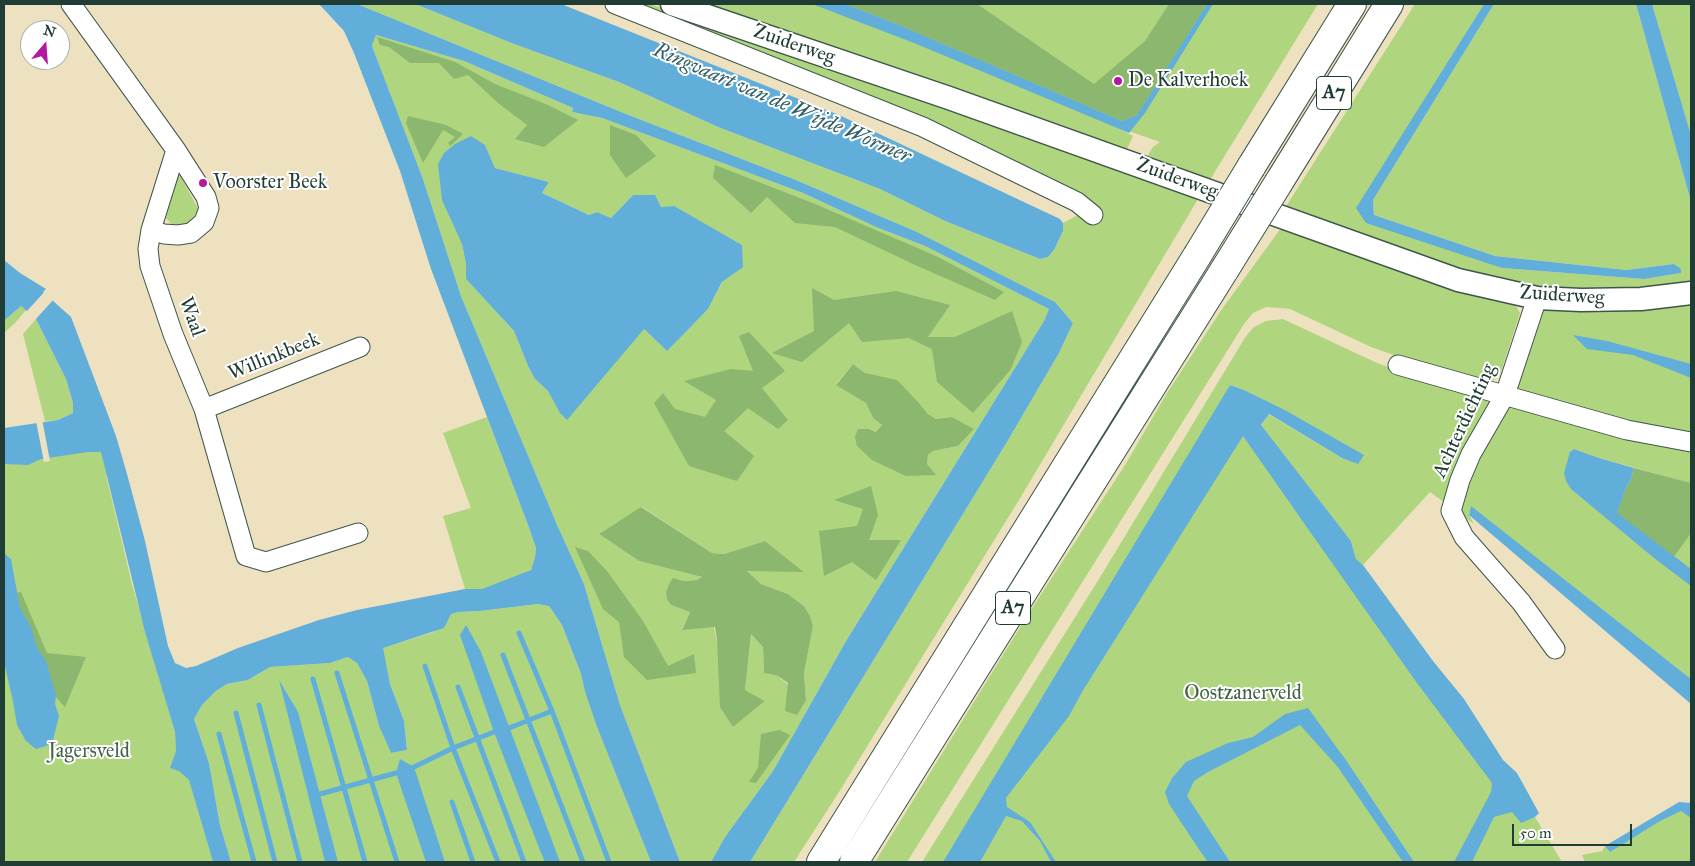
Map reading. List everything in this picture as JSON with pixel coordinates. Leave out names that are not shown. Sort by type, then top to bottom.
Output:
[{"type":"highway","name":"A7","points":[[821,862],[1352,4]]},
{"type":"highway","name":"A7","points":[[854,862],[1389,4]]},
{"type":"street","points":[[70,4],[176,150],[206,197],[209,208],[204,222],[192,233],[164,234],[151,230]]},
{"type":"street","name":"Zuiderweg","points":[[616,4],[923,127],[1076,202],[1093,215]]},
{"type":"street","name":"Zuiderweg","points":[[672,4],[967,105],[1458,280],[1538,298],[1581,300],[1641,299],[1691,293]]},
{"type":"street","name":"Waal","points":[[176,150],[151,230],[148,249],[152,274],[173,334],[204,409],[246,556],[266,562],[358,533]]},
{"type":"street","name":"Achterdichting","points":[[1538,298],[1505,395],[1471,454],[1460,480],[1451,510],[1464,536],[1521,602],[1555,649]]},
{"type":"street","name":"Willinkbeek","points":[[204,409],[360,347]]},
{"type":"street","points":[[1398,365],[1627,430],[1691,442]]},
{"type":"green space","points":[[357,4],[415,4],[514,44],[619,82],[718,127],[880,189],[945,221],[1040,259],[1048,257],[1054,250],[1063,231],[1063,223],[1093,207],[628,4],[650,4],[1198,199],[1019,500],[794,862],[750,862],[1007,442],[1059,353],[1073,323],[1055,302],[917,232],[796,180],[626,114]]},
{"type":"green space","name":"De Kalverhoek","points":[[691,4],[1318,4],[1208,183],[1151,162],[1148,155],[1153,147],[1160,142],[1114,126],[1133,136],[1127,149],[1121,154]]},
{"type":"green space","points":[[845,4],[977,4],[1094,84],[1145,41],[1169,4],[1207,4],[1137,115],[1122,121],[892,22]]},
{"type":"green space","points":[[1415,4],[1484,4],[1357,208],[1502,268],[1644,279],[1681,273],[1674,264],[1626,270],[1495,256],[1374,215],[1373,200],[1494,4],[1636,4],[1691,202],[1691,283],[1620,292],[1524,285],[1474,275],[1283,211]]},
{"type":"green space","points":[[1652,4],[1691,4],[1691,135]]},
{"type":"green space","points":[[376,35],[464,61],[573,108],[572,112],[602,118],[803,193],[876,227],[925,246],[1049,309],[1044,321],[846,641],[773,771],[725,837],[711,862],[680,862],[620,705],[584,584],[558,527],[461,296],[423,179],[372,46]],"holes":[[[485,145],[495,168],[549,182],[542,193],[589,215],[597,212],[611,218],[633,195],[704,224],[742,245],[708,309],[666,350],[644,329],[554,400],[548,391],[535,379],[514,331],[466,279],[466,264],[462,244]],[[853,364],[865,373],[919,403],[928,414],[936,419],[952,417],[974,429],[958,446],[933,451],[928,455],[927,464],[935,475],[869,429],[877,432],[882,425],[873,418],[866,403],[836,384]],[[642,507],[712,553],[724,554],[765,541],[803,571],[746,570],[761,584],[788,594],[804,606],[810,616],[813,626],[804,673],[806,700],[778,676],[764,673],[763,647],[751,634],[745,690],[765,701],[733,727],[714,627],[682,629],[690,612],[671,605],[667,600],[666,592],[669,584],[679,579],[685,581],[697,580],[702,577],[639,561],[599,534]]]},
{"type":"green space","points":[[377,37],[455,62],[495,84],[548,105],[578,120],[544,147],[515,139],[527,125],[498,103],[468,75],[454,79],[439,63],[410,63],[389,47],[380,45]]},
{"type":"green space","points":[[408,116],[446,125],[463,134],[450,146],[448,143],[455,137],[443,130],[423,163],[406,123]]},
{"type":"green space","points":[[610,125],[636,135],[656,156],[626,178],[610,155]]},
{"type":"green space","points":[[715,165],[815,204],[936,256],[1004,292],[995,300],[835,227],[795,223],[767,197],[751,213],[713,178]]},
{"type":"green space","points":[[177,174],[179,174],[199,210],[194,223],[176,227],[166,218]]},
{"type":"green space","points":[[1281,228],[1514,303],[1520,313],[1500,375],[1496,379],[1487,382],[1417,363],[1371,347],[1290,309],[1266,307],[1253,313],[1244,324],[907,862],[875,862],[1027,616],[1125,465],[1167,393],[1222,309]]},
{"type":"green space","points":[[812,288],[834,300],[896,291],[950,305],[928,337],[955,337],[1012,311],[1022,342],[1011,369],[973,413],[937,382],[932,349],[909,338],[862,342],[849,323],[802,362],[772,353],[814,331]]},
{"type":"green space","points":[[1691,303],[1691,437],[1518,391],[1513,384],[1542,309],[1606,310]]},
{"type":"green space","points":[[21,306],[26,310],[4,333],[4,321]]},
{"type":"green space","points":[[36,319],[66,379],[73,403],[73,413],[58,420],[45,421],[23,334]]},
{"type":"green space","name":"Oostzanerveld","points":[[1283,319],[1377,363],[1397,370],[1691,451],[1691,679],[1471,507],[1469,515],[1474,524],[1430,492],[1363,565],[1356,559],[1351,541],[1261,426],[1268,414],[1342,458],[1283,409],[1230,385],[1532,818],[1535,817],[1562,862],[922,862],[1099,579],[1246,336],[1254,327],[1266,321]],"holes":[[[1574,449],[1599,458],[1679,480],[1641,544]]]},
{"type":"green space","points":[[749,332],[785,371],[762,388],[788,420],[778,429],[748,408],[724,431],[754,456],[737,481],[689,466],[654,403],[663,393],[675,409],[705,417],[716,400],[684,381],[731,369],[753,371],[739,336]]},
{"type":"green space","points":[[853,364],[865,373],[897,380],[928,414],[936,419],[952,417],[974,429],[958,446],[933,451],[928,455],[927,464],[936,475],[906,476],[872,460],[857,446],[855,437],[858,429],[869,429],[876,432],[882,425],[873,418],[866,403],[836,385]]},
{"type":"green space","points":[[487,417],[536,548],[535,557],[531,570],[516,577],[482,589],[465,589],[443,516],[471,508],[443,433]]},
{"type":"green space","name":"Jagersveld","points":[[102,449],[107,479],[132,584],[175,732],[176,745],[187,772],[213,862],[4,862],[4,456]]},
{"type":"green space","points":[[1634,468],[1691,483],[1691,533],[1668,565],[1613,523]]},
{"type":"green space","points":[[871,486],[878,515],[869,540],[901,540],[876,580],[852,562],[824,576],[819,531],[857,526],[863,509],[834,500]]},
{"type":"green space","points":[[641,507],[712,553],[724,554],[765,541],[804,572],[747,571],[761,584],[788,594],[804,606],[810,616],[813,626],[804,673],[806,700],[797,715],[785,711],[788,683],[778,676],[764,673],[763,647],[751,634],[745,690],[765,701],[733,727],[720,707],[715,627],[682,630],[690,612],[671,605],[667,600],[666,592],[673,578],[685,581],[697,580],[702,577],[639,561],[599,534]]},
{"type":"green space","points":[[575,547],[588,551],[607,571],[643,621],[668,666],[694,654],[696,673],[647,680],[624,657],[619,622],[603,609]]},
{"type":"green space","points":[[21,592],[47,653],[86,657],[65,707],[14,650],[4,595]]},
{"type":"green space","points":[[538,604],[549,606],[562,625],[581,674],[597,727],[651,862],[231,862],[220,825],[209,763],[194,719],[202,705],[216,691],[227,684],[248,680],[270,667],[330,663],[348,657],[357,663],[367,681],[379,726],[391,753],[407,750],[404,721],[390,684],[382,648],[434,632],[451,614],[458,612]]},
{"type":"green space","points":[[779,730],[790,735],[756,783],[749,782],[758,768],[761,734]]},
{"type":"green space","points":[[1679,807],[1691,818],[1691,862],[1585,862],[1582,855],[1602,851],[1605,846],[1607,848]]},
{"type":"water","points":[[319,4],[357,4],[626,114],[796,180],[917,232],[1055,302],[1073,323],[1059,353],[1007,442],[750,862],[711,862],[725,837],[773,771],[846,641],[1044,321],[1049,309],[925,246],[876,227],[803,193],[602,118],[572,112],[573,108],[464,61],[376,35],[372,46],[423,179],[461,296],[558,527],[584,584],[620,705],[680,862],[651,862],[597,727],[581,674],[562,625],[549,606],[538,604],[458,612],[451,614],[444,628],[383,648],[390,684],[404,721],[407,750],[391,753],[379,726],[367,681],[357,663],[348,657],[330,663],[270,667],[248,680],[227,684],[216,691],[202,705],[194,719],[209,763],[220,825],[231,862],[213,862],[189,780],[179,771],[170,768],[176,751],[175,732],[145,632],[101,452],[88,452],[41,459],[28,465],[4,464],[4,428],[58,420],[73,413],[73,403],[66,379],[36,319],[21,306],[4,321],[4,260],[20,273],[46,289],[43,292],[71,317],[116,436],[145,541],[168,646],[175,663],[186,668],[196,666],[238,648],[319,620],[357,610],[465,589],[482,589],[531,570],[535,557],[536,548],[528,525],[431,269],[400,171],[354,53],[344,31]]},
{"type":"water","name":"Ringvaart van de Wijde Wormer","points":[[415,4],[561,4],[839,115],[1060,219],[1063,223],[1063,231],[1054,250],[1048,257],[1040,259],[945,221],[880,189],[718,127],[619,82],[514,44]]},
{"type":"water","points":[[812,4],[845,4],[892,22],[1122,121],[1137,115],[1207,4],[1213,4],[1145,113],[1129,133],[914,43]]},
{"type":"water","points":[[1484,4],[1494,4],[1373,200],[1374,215],[1495,256],[1626,270],[1674,264],[1681,269],[1681,273],[1644,279],[1502,268],[1366,223],[1356,208]]},
{"type":"water","points":[[1636,4],[1652,4],[1691,135],[1691,202]]},
{"type":"water","points":[[471,136],[485,145],[495,168],[549,182],[542,193],[589,215],[597,212],[611,218],[633,195],[655,195],[661,207],[674,206],[742,245],[743,267],[722,282],[708,309],[667,351],[644,329],[567,420],[560,413],[548,391],[535,379],[514,331],[466,279],[466,264],[462,244],[442,200],[438,164],[444,153],[455,144]]},
{"type":"water","points":[[1573,335],[1607,341],[1691,364],[1691,378],[1633,355],[1587,349]]},
{"type":"water","points":[[1230,385],[1283,409],[1364,455],[1358,464],[1342,458],[1269,414],[1261,425],[1351,541],[1356,559],[1363,565],[1433,661],[1464,699],[1503,760],[1517,773],[1539,813],[1535,817],[1521,823],[1512,812],[1494,817],[1472,862],[1454,862],[1491,792],[1492,783],[1417,683],[1243,436],[1082,692],[1069,716],[1006,798],[1007,807],[1030,822],[1056,862],[1051,862],[1040,841],[1022,821],[1006,816],[980,862],[943,862]]},
{"type":"water","points":[[1574,449],[1634,468],[1617,513],[1691,569],[1691,586],[1571,489],[1564,473],[1570,452]]},
{"type":"water","points":[[1471,506],[1691,679],[1691,704],[1469,515]]},
{"type":"water","points":[[4,553],[11,559],[20,608],[31,627],[37,648],[46,661],[56,695],[55,704],[59,716],[52,744],[36,749],[26,741],[17,725],[4,662]]},
{"type":"water","points":[[466,625],[481,652],[560,862],[545,862],[541,853],[494,732],[460,635]]},
{"type":"water","points":[[279,680],[298,712],[338,862],[325,862]]},
{"type":"water","points":[[1308,708],[1348,763],[1414,862],[1403,862],[1337,766],[1300,725],[1194,781],[1187,796],[1230,862],[1208,862],[1200,851],[1169,804],[1165,792],[1172,778],[1186,762],[1228,743],[1253,737],[1285,714]]},
{"type":"water","points":[[400,759],[414,767],[445,862],[426,862],[396,773]]},
{"type":"water","points":[[1679,802],[1691,803],[1691,818],[1681,811],[1660,821],[1610,852],[1605,846]]},
{"type":"pier","points":[[48,288],[47,292],[54,299],[35,320],[26,312]]},
{"type":"pier","points":[[42,419],[50,461],[44,462],[36,421]]},
{"type":"waterway","points":[[519,633],[552,711],[609,862]]},
{"type":"waterway","points":[[503,655],[583,862]]},
{"type":"waterway","points":[[425,666],[453,748],[498,862]]},
{"type":"waterway","points":[[337,673],[397,862]]},
{"type":"waterway","points":[[313,679],[365,862]]},
{"type":"waterway","points":[[458,687],[524,862]]},
{"type":"waterway","points":[[259,705],[300,862]]},
{"type":"waterway","points":[[509,728],[552,711]]},
{"type":"waterway","points":[[236,713],[275,862]]},
{"type":"waterway","points":[[414,767],[453,748],[494,732]]},
{"type":"waterway","points":[[219,734],[254,862]]},
{"type":"waterway","points":[[320,794],[396,773]]},
{"type":"waterway","points":[[452,802],[473,862]]},
{"type":"place","name":"De Kalverhoek","points":[[1118,81]]},
{"type":"place","name":"Voorster Beek","points":[[203,183]]}]
